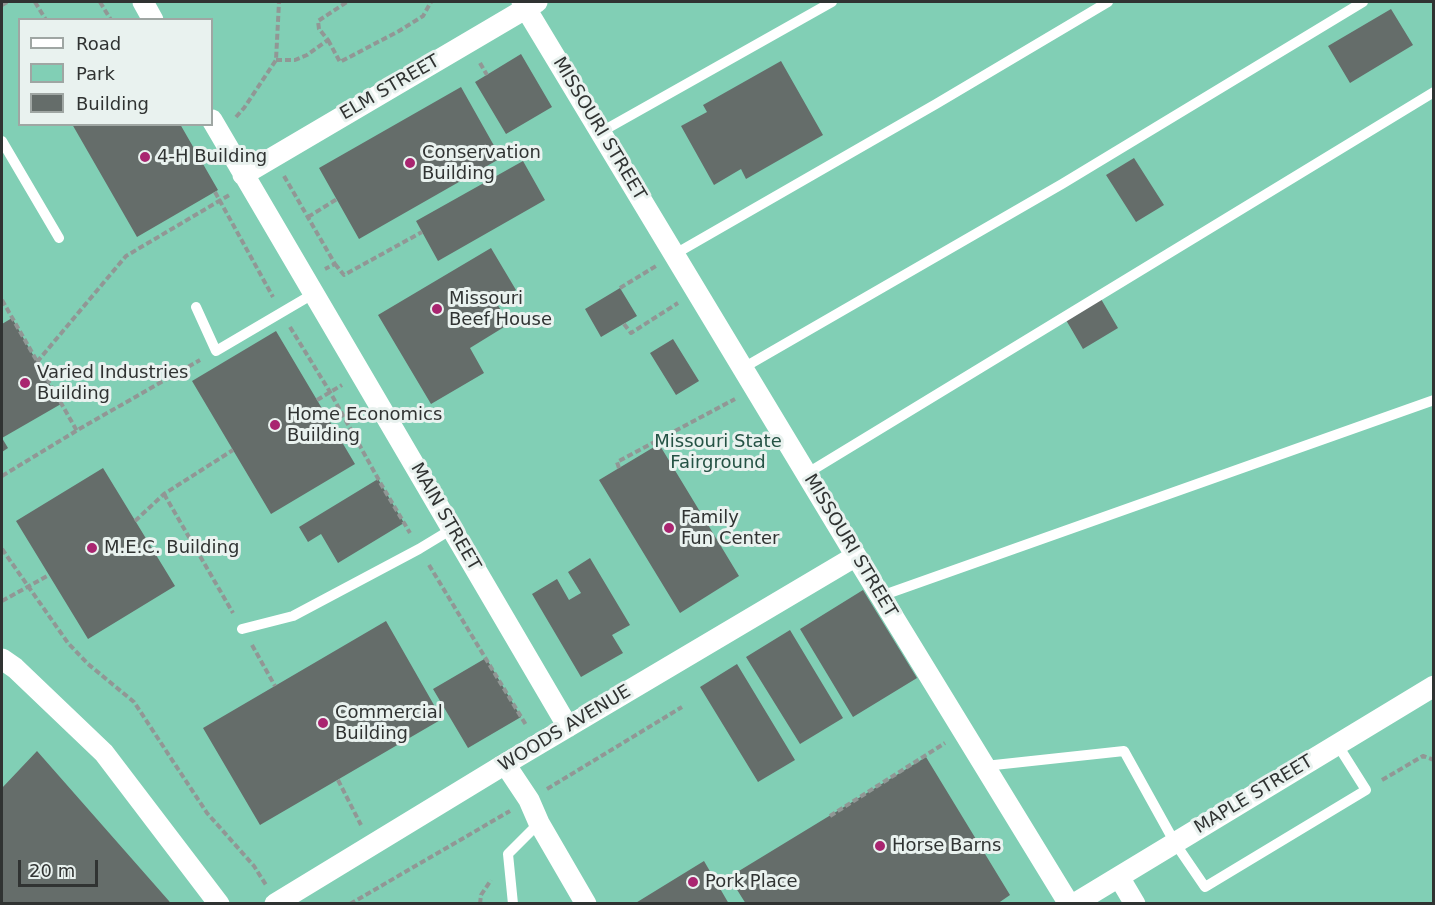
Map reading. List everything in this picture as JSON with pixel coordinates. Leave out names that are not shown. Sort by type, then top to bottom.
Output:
[{"type":"street","points":[[143,2],[152,18]]},
{"type":"street","name":"MISSOURI STREET","points":[[529,4],[601,132],[696,291],[1069,903]]},
{"type":"street","name":"ELM STREET","points":[[246,179],[529,4]]},
{"type":"street","name":"MAIN STREET","points":[[216,127],[568,727]]},
{"type":"street","name":"WOODS AVENUE","points":[[275,903],[856,556]]},
{"type":"street","points":[[2,660],[15,668],[104,753],[219,903]]},
{"type":"street","name":"MAPLE STREET","points":[[1074,903],[1434,686]]},
{"type":"street","points":[[506,764],[586,903]]},
{"type":"street","points":[[1119,877],[1135,903]]},
{"type":"lane","points":[[601,132],[832,2]]},
{"type":"lane","points":[[675,254],[1108,2]]},
{"type":"lane","points":[[743,368],[1062,184],[1363,2]]},
{"type":"lane","points":[[806,474],[1434,92]]},
{"type":"lane","points":[[2,141],[59,237]]},
{"type":"lane","points":[[196,307],[216,351],[281,313],[309,287]]},
{"type":"lane","points":[[881,596],[1434,400]]},
{"type":"lane","points":[[242,629],[292,616],[452,530]]},
{"type":"lane","points":[[985,766],[1124,751],[1175,843],[1204,887],[1366,790],[1337,744]]},
{"type":"lane","points":[[513,903],[508,854],[539,823]]},
{"type":"path","points":[[2,5],[7,2]]},
{"type":"path","points":[[35,2],[45,18]]},
{"type":"path","points":[[100,2],[110,18]]},
{"type":"path","points":[[216,127],[244,108],[276,60],[279,2]]},
{"type":"path","points":[[347,2],[318,21],[319,29],[340,62],[423,16],[431,2]]},
{"type":"path","points":[[276,60],[295,60],[307,55],[328,40]]},
{"type":"path","points":[[284,176],[335,264],[344,275],[422,232]]},
{"type":"path","points":[[37,362],[126,256],[220,200],[246,179]]},
{"type":"path","points":[[215,192],[281,313],[330,392],[419,549],[537,745]]},
{"type":"path","points":[[308,216],[336,199]]},
{"type":"path","points":[[620,288],[675,254]]},
{"type":"path","points":[[309,287],[335,264]]},
{"type":"path","points":[[624,324],[631,333],[696,291]]},
{"type":"path","points":[[2,300],[77,431]]},
{"type":"path","points":[[2,476],[216,351]]},
{"type":"path","points":[[619,468],[617,462],[755,389]]},
{"type":"path","points":[[135,521],[164,494],[233,450]]},
{"type":"path","points":[[164,494],[275,686]]},
{"type":"path","points":[[2,549],[68,643],[88,664],[134,702],[207,813],[254,866],[275,903]]},
{"type":"path","points":[[2,601],[49,575]]},
{"type":"path","points":[[830,816],[963,732]]},
{"type":"path","points":[[1366,790],[1423,756],[1434,760]]},
{"type":"path","points":[[338,780],[371,845]]},
{"type":"green space","name":"Missouri State Fairground","points":[[2,2],[1433,2],[1433,903],[2,904]]},
{"type":"building","points":[[1391,9],[1413,45],[1350,83],[1328,46]]},
{"type":"building","points":[[521,54],[552,107],[506,134],[475,82]]},
{"type":"building","points":[[781,61],[823,135],[746,179],[741,169],[714,185],[681,126],[707,112],[703,105]]},
{"type":"building","name":"Conservation Building","points":[[461,87],[501,158],[359,239],[319,168]]},
{"type":"building","name":"4-H Building","points":[[73,126],[181,126],[218,190],[137,237]]},
{"type":"building","points":[[1134,158],[1164,205],[1136,222],[1106,175]]},
{"type":"building","points":[[523,161],[545,200],[438,261],[416,221]]},
{"type":"building","points":[[491,248],[516,290],[496,302],[509,324],[470,348],[484,373],[431,404],[378,315]]},
{"type":"building","points":[[620,288],[637,316],[601,337],[585,309]]},
{"type":"building","points":[[1101,299],[1118,328],[1083,349],[1066,320]]},
{"type":"building","name":"Varied Industries Building","points":[[12,318],[61,404],[2,438],[2,324]]},
{"type":"building","name":"Home Economics Building","points":[[276,331],[355,464],[271,514],[192,381]]},
{"type":"building","points":[[673,339],[699,381],[676,395],[650,353]]},
{"type":"building","points":[[2,438],[8,448],[2,452]]},
{"type":"building","name":"Family Fun Center","points":[[659,444],[739,576],[680,613],[599,480]]},
{"type":"building","name":"M.E.C. Building","points":[[103,468],[175,586],[88,639],[16,521]]},
{"type":"building","points":[[378,479],[404,523],[338,563],[321,534],[308,542],[299,527]]},
{"type":"building","points":[[590,558],[630,625],[612,635],[623,653],[581,677],[532,594],[557,579],[569,600],[581,593],[568,572]]},
{"type":"building","points":[[863,590],[917,678],[853,717],[800,629]]},
{"type":"building","name":"Commercial Building","points":[[386,621],[442,719],[260,825],[203,728]]},
{"type":"building","points":[[790,630],[843,718],[800,744],[746,657]]},
{"type":"building","points":[[486,658],[521,717],[468,748],[433,689]]},
{"type":"building","points":[[737,664],[795,760],[758,782],[700,687]]},
{"type":"building","points":[[37,751],[171,904],[2,904],[2,788]]},
{"type":"building","name":"Horse Barns","points":[[926,757],[1010,895],[997,904],[746,904],[729,877]]},
{"type":"building","name":"Pork Place","points":[[704,861],[729,904],[634,904]]},
{"type":"place","name":"4-H Building","points":[[145,157]]},
{"type":"place","name":"Conservation Building","points":[[410,163]]},
{"type":"place","name":"Missouri Beef House","points":[[437,309]]},
{"type":"place","name":"Varied Industries Building","points":[[25,383]]},
{"type":"place","name":"Home Economics Building","points":[[275,425]]},
{"type":"place","name":"Family Fun Center","points":[[669,528]]},
{"type":"place","name":"M.E.C. Building","points":[[92,548]]},
{"type":"place","name":"Commercial Building","points":[[323,723]]},
{"type":"place","name":"Horse Barns","points":[[880,846]]},
{"type":"place","name":"Pork Place","points":[[693,882]]}]
